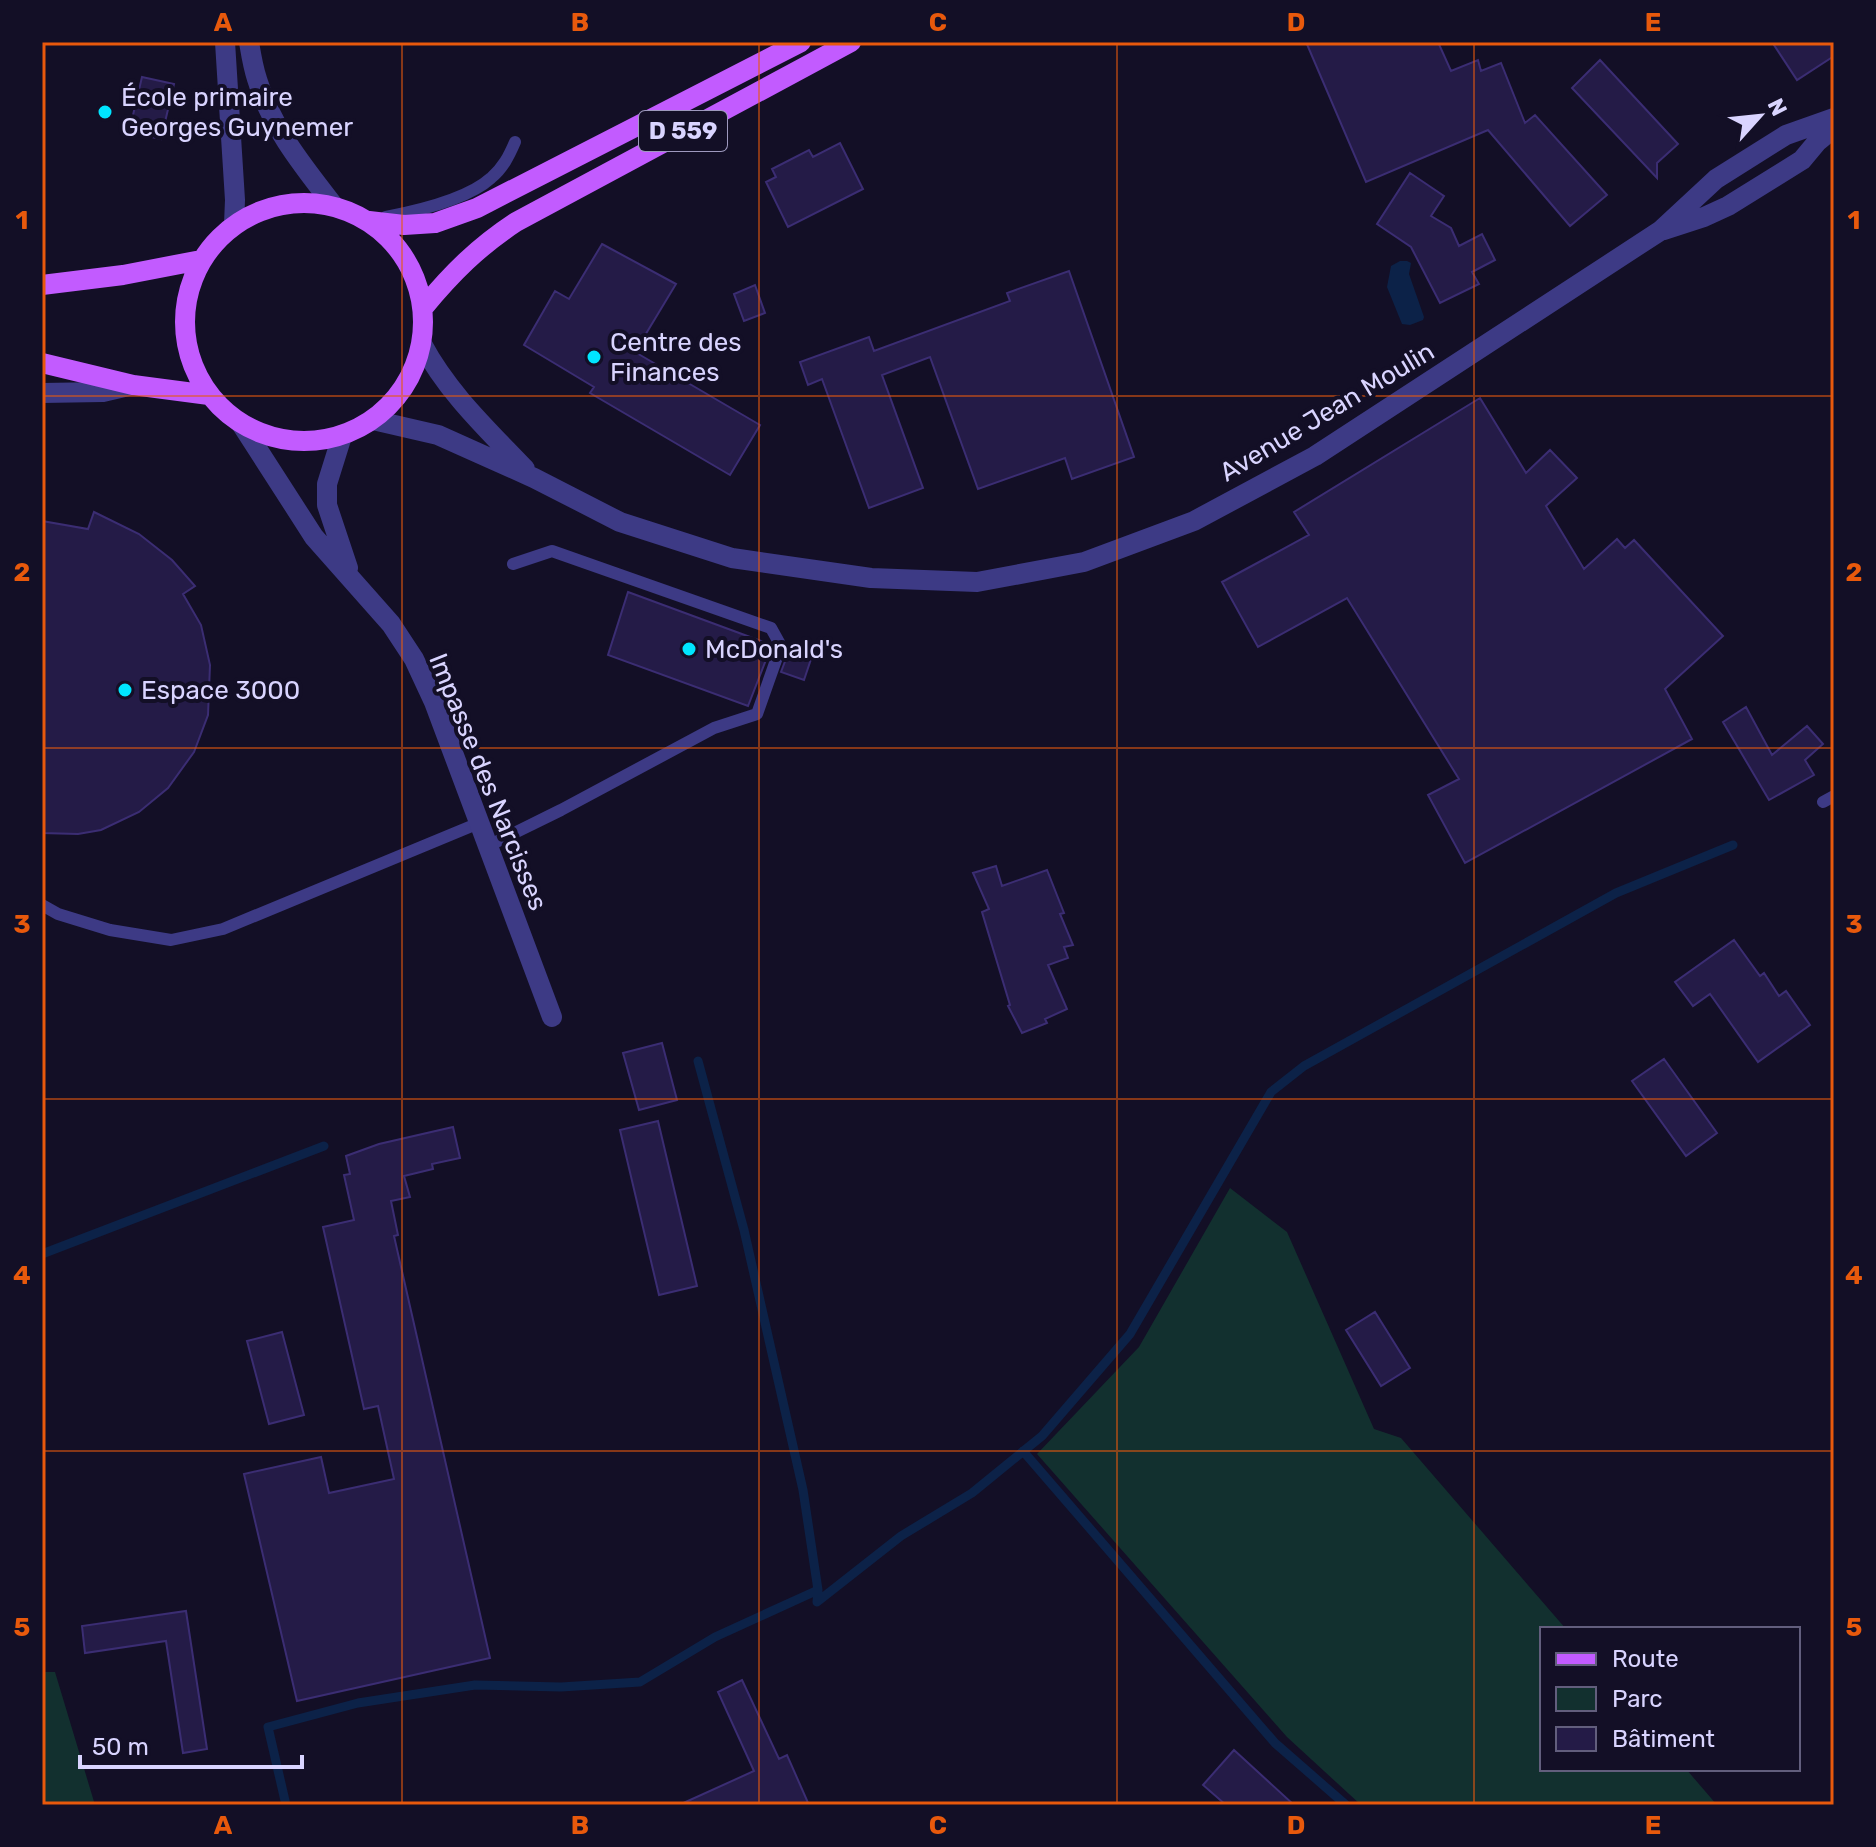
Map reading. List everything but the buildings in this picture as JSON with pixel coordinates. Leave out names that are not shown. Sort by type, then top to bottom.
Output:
[{"type":"main road","name":"D 559","points":[[369,221],[404,225],[435,223],[477,208],[801,42]]},
{"type":"main road","name":"D 559","points":[[423,308],[479,248],[516,222],[851,42]]},
{"type":"main road","points":[[299,202],[334,206],[369,221],[395,244],[413,274],[423,308],[422,344],[412,373],[396,399],[373,420],[342,436],[308,442],[274,438],[242,425],[224,412],[209,395],[192,364],[184,329],[187,293],[201,260],[215,240],[234,224],[265,208],[299,202]]},
{"type":"main road","points":[[42,285],[123,275],[201,260]]},
{"type":"main road","points":[[42,363],[133,385],[209,395]]},
{"type":"street","points":[[225,42],[234,224]]},
{"type":"street","points":[[249,42],[256,78],[266,105],[303,166],[334,206]]},
{"type":"street","name":"Avenue Jean Moulin","points":[[373,420],[438,435],[534,478],[620,522],[732,558],[871,578],[977,582],[1084,562],[1194,521],[1315,456],[1660,231],[1716,179],[1786,135],[1834,118]]},
{"type":"street","name":"Avenue Jean Moulin","points":[[1660,231],[1728,206],[1802,160],[1834,128]]},
{"type":"street","name":"Avenue Jean Moulin","points":[[422,344],[461,402],[534,478]]},
{"type":"street","points":[[42,393],[103,392],[133,385]]},
{"type":"street","name":"Impasse des Narcisses","points":[[242,425],[314,537],[391,624],[414,659],[434,702],[552,1017]]},
{"type":"street","name":"Impasse des Narcisses","points":[[342,436],[327,484],[327,505],[352,579]]},
{"type":"lane","points":[[256,78],[262,42]]},
{"type":"lane","points":[[369,221],[457,197],[490,179],[507,161],[515,142]]},
{"type":"lane","points":[[488,846],[714,728],[757,714],[781,646],[771,628],[552,551],[513,564]]},
{"type":"lane","points":[[42,905],[58,914],[110,930],[171,940],[223,929],[479,823]]},
{"type":"green space","points":[[1230,1188],[1287,1232],[1374,1429],[1401,1438],[1564,1627],[1540,1627],[1540,1771],[1688,1771],[1717,1805],[1361,1805],[1287,1737],[1037,1454],[1139,1347]]},
{"type":"green space","points":[[42,1672],[55,1672],[95,1805],[42,1805]]},
{"type":"water","points":[[1400,261],[1411,263],[1409,274],[1424,317],[1410,325],[1402,324],[1387,287],[1391,266]]},
{"type":"waterway","points":[[286,1805],[268,1727],[358,1703],[475,1685],[561,1687],[640,1682],[715,1637],[818,1590],[817,1602],[901,1536],[972,1493],[1042,1436],[1130,1334],[1271,1092],[1304,1066],[1616,893],[1733,845]]},
{"type":"waterway","points":[[698,1061],[744,1230],[803,1490],[818,1590]]},
{"type":"waterway","points":[[42,1254],[324,1146]]},
{"type":"waterway","points":[[1023,1451],[1275,1743],[1346,1805]]},
{"type":"place","name":"École primaire Georges Guynemer","points":[[105,112]]},
{"type":"place","name":"Centre des Finances","points":[[594,357]]},
{"type":"place","name":"McDonald's","points":[[689,649]]},
{"type":"place","name":"Espace 3000","points":[[125,690]]}]
